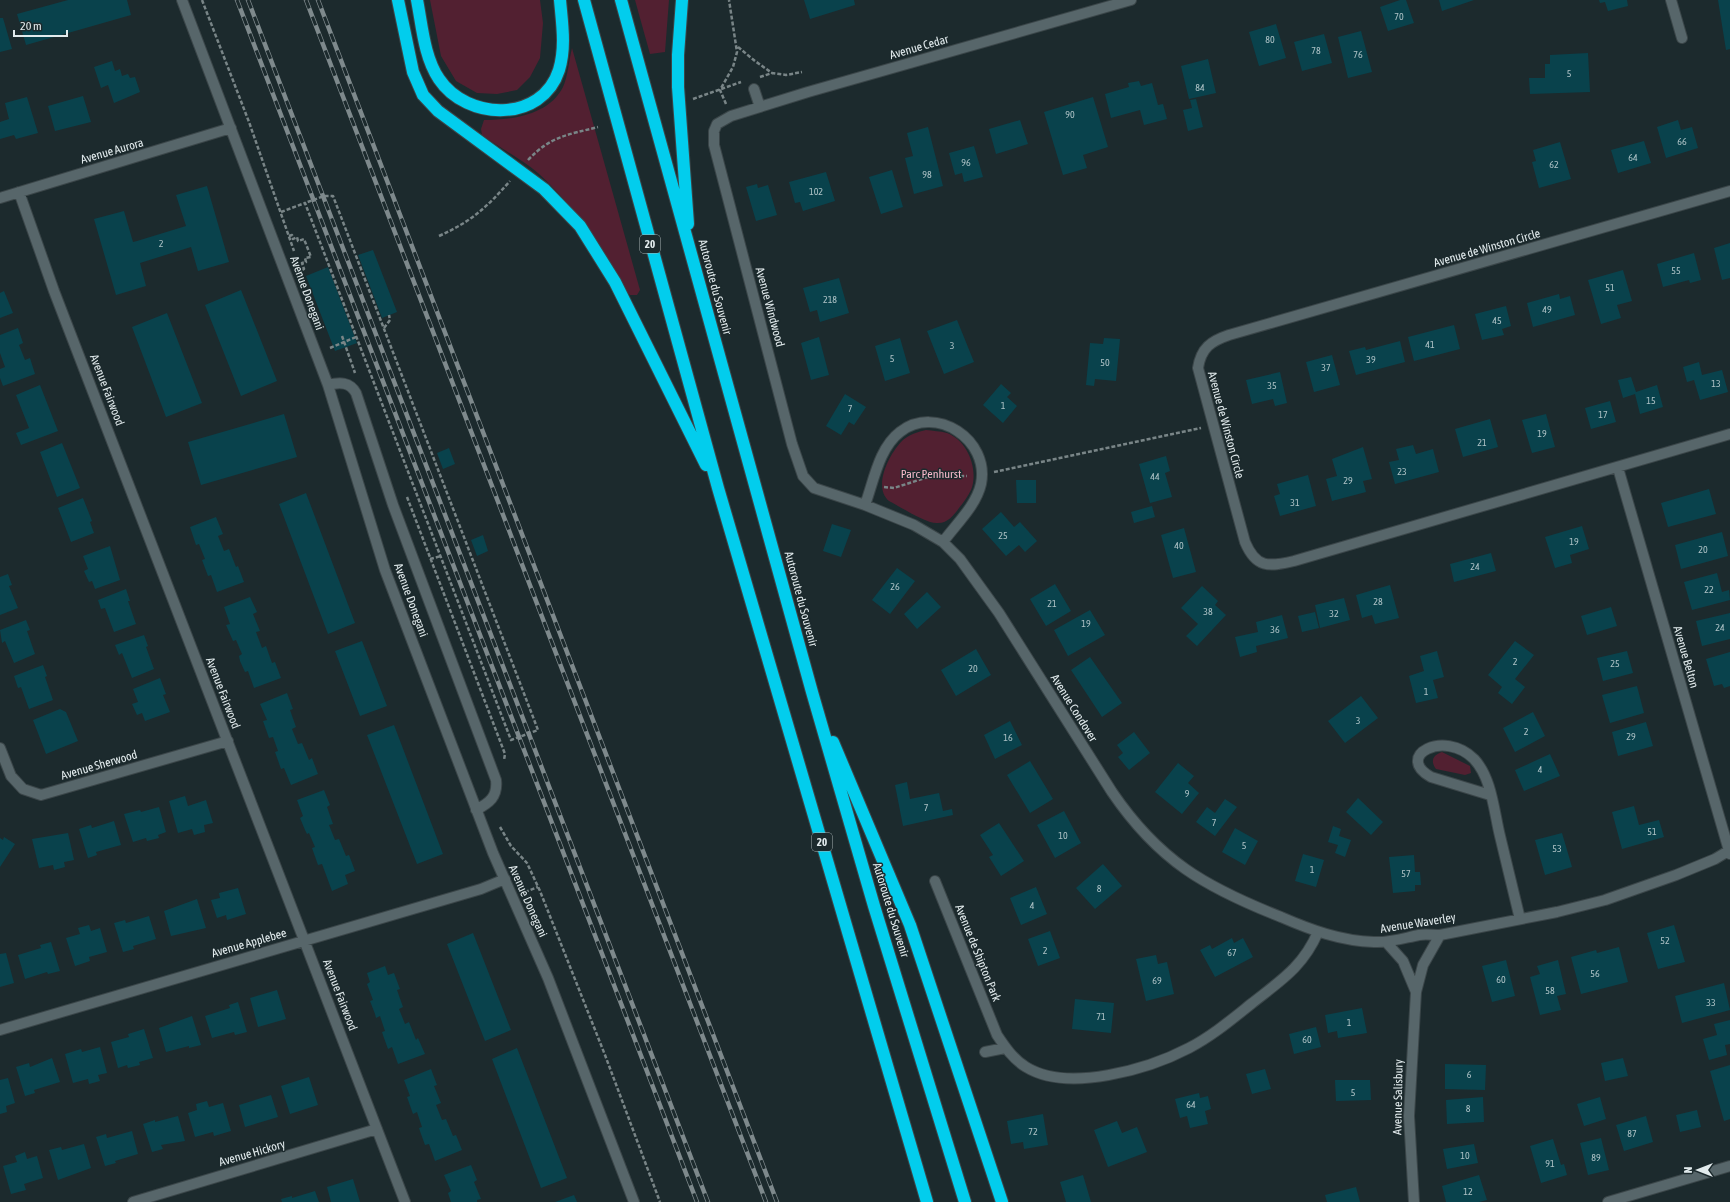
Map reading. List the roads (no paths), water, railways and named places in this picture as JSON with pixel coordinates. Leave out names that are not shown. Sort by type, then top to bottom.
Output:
[{"type":"highway","points":[[398,0],[412,72],[423,95],[438,111],[544,189],[580,226],[615,282],[654,365],[718,488]]},
{"type":"highway","points":[[417,0],[430,61],[436,75],[446,88],[463,102],[473,106],[495,111],[506,111],[517,109],[539,98],[554,81],[559,70],[563,47],[560,0]]},
{"type":"highway","name":"20","points":[[584,0],[718,488],[926,1200]]},
{"type":"highway","name":"Autoroute du Souvenir","points":[[621,0],[812,692],[877,913],[965,1202]]},
{"type":"highway","points":[[682,0],[678,55],[678,87],[690,252]]},
{"type":"highway","points":[[812,692],[910,924],[1002,1202]]},
{"type":"street","name":"Avenue Donegani","points":[[182,0],[232,128],[328,385],[386,570],[476,810],[548,978],[634,1202]]},
{"type":"street","name":"Avenue Cedar","points":[[717,124],[731,116],[760,107],[1131,0]]},
{"type":"street","points":[[1671,0],[1682,38]]},
{"type":"street","points":[[754,89],[760,107]]},
{"type":"street","name":"Avenue Windwood","points":[[717,124],[714,131],[714,145],[792,444],[803,476],[807,482],[819,490]]},
{"type":"street","name":"Avenue Aurora","points":[[0,198],[232,128]]},
{"type":"street","name":"Avenue de Winston Circle","points":[[1730,191],[1229,335],[1207,345],[1199,362],[1198,368],[1244,542],[1253,558],[1261,564],[1271,565],[1294,561],[1618,468],[1730,434]]},
{"type":"street","name":"Avenue Fairwood","points":[[19,192],[54,291],[405,1202]]},
{"type":"street","points":[[328,385],[341,383],[348,384],[356,393],[393,505],[496,780],[497,789],[494,797],[489,803],[476,810]]},
{"type":"street","points":[[865,505],[885,450],[894,437],[909,426],[920,423],[933,422],[946,425],[966,436],[974,447],[982,474],[981,483],[976,498],[943,542]]},
{"type":"street","name":"Avenue Belton","points":[[1618,468],[1730,852]]},
{"type":"street","name":"Avenue Condover","points":[[819,490],[865,505],[914,524],[943,542],[960,559],[999,613],[1112,792],[1129,817],[1147,837],[1177,864],[1206,883],[1267,912],[1318,932]]},
{"type":"street","name":"Avenue Sherwood","points":[[0,748],[11,776],[23,789],[41,795],[228,741]]},
{"type":"street","points":[[1490,795],[1431,777],[1424,773],[1420,768],[1419,757],[1423,751],[1429,747],[1436,745],[1445,746],[1466,753],[1480,767],[1490,795],[1520,919]]},
{"type":"street","name":"Avenue Waverley","points":[[1318,932],[1352,940],[1386,942],[1420,935],[1440,935],[1580,907],[1628,893],[1700,866],[1730,852]]},
{"type":"street","name":"Avenue Applebee","points":[[0,1030],[481,889],[505,879]]},
{"type":"street","name":"Avenue de Shipton Park","points":[[935,881],[997,1035],[1005,1048]]},
{"type":"street","points":[[985,1052],[1005,1048],[1026,1067],[1040,1073],[1056,1077],[1094,1077],[1154,1063],[1189,1048],[1205,1039],[1292,971],[1306,957],[1318,932]]},
{"type":"street","name":"Avenue Salisbury","points":[[1414,1202],[1409,1116],[1416,992],[1423,965],[1440,935]]},
{"type":"street","name":"Avenue Salisbury","points":[[1386,942],[1403,961],[1416,992]]},
{"type":"street","name":"Avenue Hickory","points":[[133,1202],[377,1130]]},
{"type":"street","points":[[1608,1202],[1730,1166]]},
{"type":"railway","points":[[237,0],[697,1202]]},
{"type":"railway","points":[[248,0],[708,1202]]},
{"type":"railway","points":[[306,0],[766,1202]]},
{"type":"railway","points":[[318,0],[777,1202]]},
{"type":"park label","name":"Parc Penhurst","points":[[931,474]]}]
